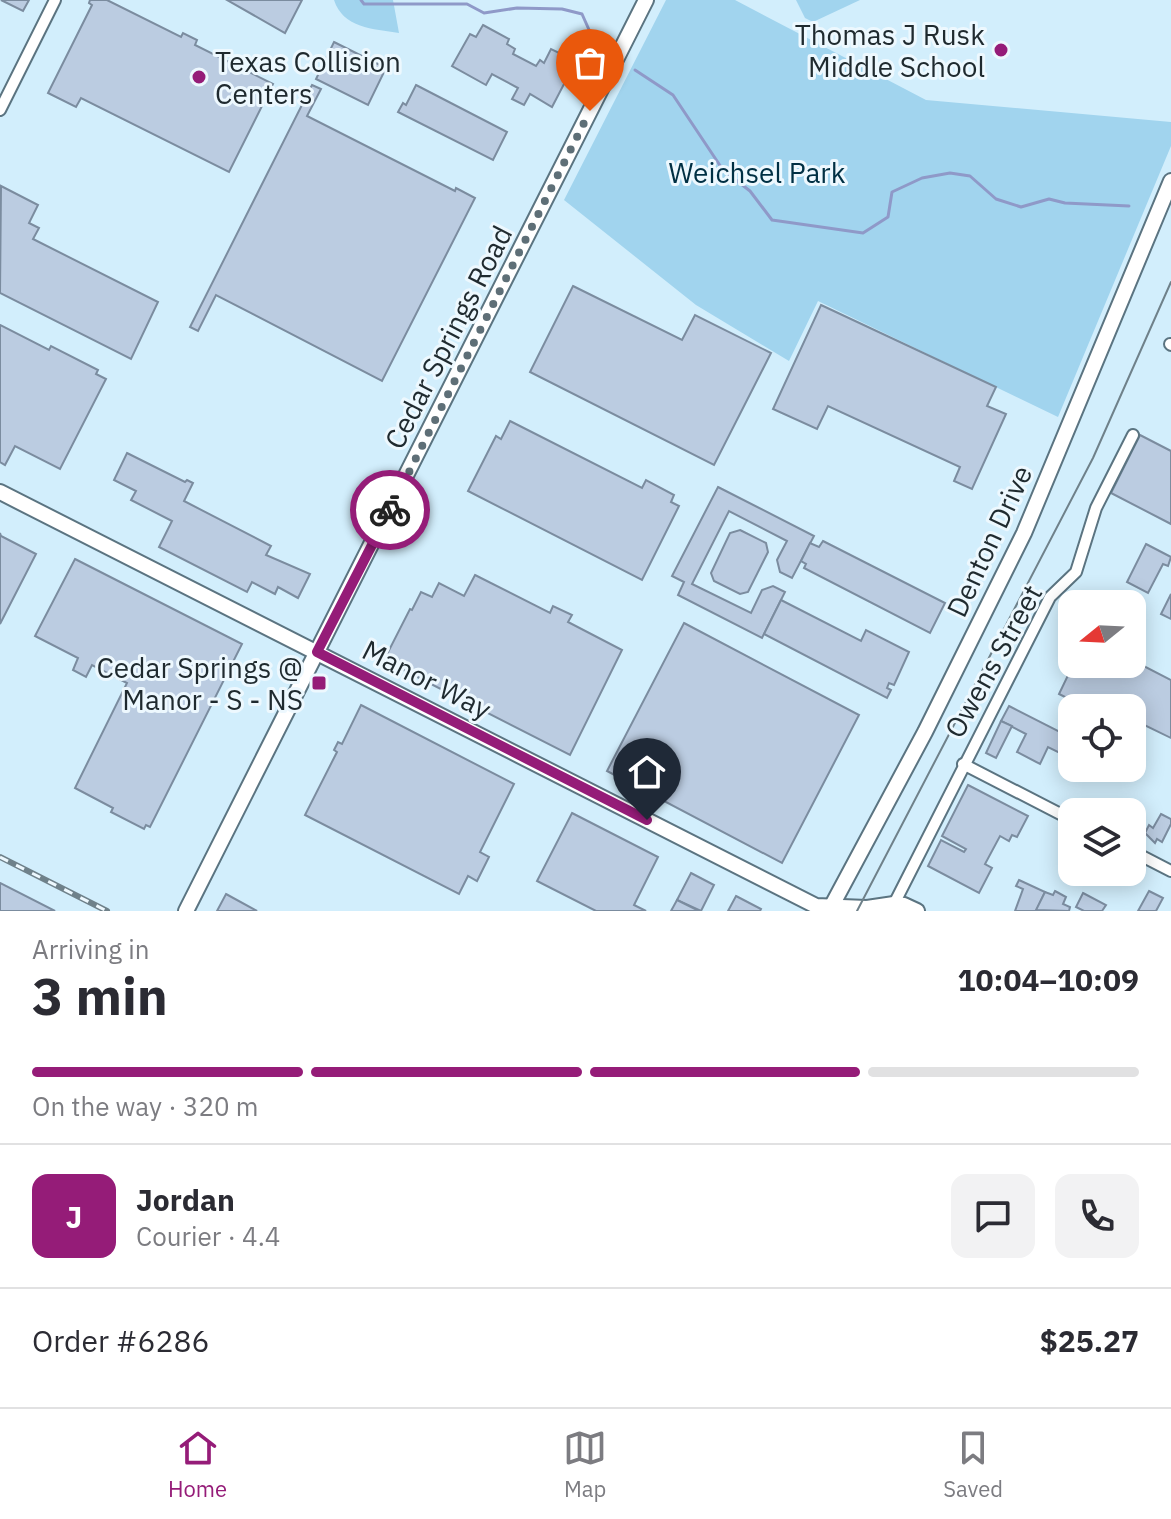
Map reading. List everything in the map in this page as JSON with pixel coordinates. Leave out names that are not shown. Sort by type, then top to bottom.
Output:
[{"type":"main road","name":"Cedar Springs Road","points":[[186,911],[646,0]]},
{"type":"main road","name":"Denton Drive","points":[[831,910],[1024,533],[1171,181]]},
{"type":"main road","name":"Manor Way","points":[[0,492],[816,906],[831,910],[841,905],[867,908],[904,905],[917,911]]},
{"type":"street","points":[[0,110],[55,0]]},
{"type":"street","name":"Owens Street","points":[[892,908],[1050,597],[1076,572],[1096,508],[1133,435]]},
{"type":"street","points":[[963,764],[1058,813]]},
{"type":"street","points":[[1146,858],[1171,871]]},
{"type":"green space","points":[[334,0],[393,0],[399,33],[352,22],[338,9]]},
{"type":"green space","name":"Weichsel Park","points":[[666,0],[735,0],[926,100],[1171,122],[1171,146],[1058,417],[818,301],[789,361],[696,305],[564,200]]},
{"type":"green space","points":[[796,0],[860,0],[813,22],[805,18]]},
{"type":"building","points":[[1,0],[29,0],[23,11]]},
{"type":"building","points":[[90,0],[107,0],[181,37],[183,33],[197,40],[195,45],[273,84],[229,172],[81,98],[76,107],[48,93],[92,5]]},
{"type":"building","points":[[227,0],[302,0],[285,33]]},
{"type":"building","points":[[483,25],[509,39],[507,44],[515,49],[513,54],[536,66],[540,60],[544,63],[551,49],[576,61],[552,107],[530,94],[524,105],[512,99],[518,88],[492,74],[486,85],[452,66],[470,34],[476,37]]},
{"type":"building","points":[[334,42],[386,68],[368,105],[316,79]]},
{"type":"building","points":[[312,85],[321,89],[307,116],[455,191],[456,188],[475,198],[382,381],[216,295],[198,331],[190,327]]},
{"type":"building","points":[[416,85],[507,132],[493,160],[398,112],[403,103],[406,105]]},
{"type":"building","points":[[1,186],[38,205],[29,223],[39,228],[33,239],[158,302],[131,359],[0,293]]},
{"type":"building","points":[[573,286],[682,340],[695,315],[771,353],[714,465],[530,372]]},
{"type":"building","points":[[821,305],[996,387],[987,406],[1006,414],[972,489],[954,481],[960,467],[828,406],[817,429],[773,409]]},
{"type":"building","points":[[0,325],[49,350],[51,346],[98,370],[96,374],[106,379],[60,469],[15,446],[5,465],[0,462]]},
{"type":"building","points":[[510,421],[642,488],[646,480],[674,495],[671,502],[679,506],[642,580],[468,491],[496,436],[501,439]]},
{"type":"building","points":[[1140,435],[1171,451],[1171,524],[1111,493]]},
{"type":"building","points":[[127,453],[185,482],[193,483],[184,501],[271,546],[266,555],[310,574],[298,598],[278,587],[275,594],[252,582],[247,592],[159,547],[172,521],[131,500],[136,491],[114,480]]},
{"type":"building","points":[[718,487],[814,536],[792,578],[780,572],[777,560],[787,541],[729,511],[692,584],[751,613],[762,590],[773,586],[785,592],[762,638],[678,595],[684,582],[672,576]]},
{"type":"building","points":[[740,530],[766,543],[768,552],[748,592],[740,594],[714,581],[711,573],[730,533]]},
{"type":"building","points":[[0,533],[36,554],[0,624]]},
{"type":"building","points":[[823,541],[945,603],[930,633],[804,568],[806,564],[801,561],[810,543],[819,547]]},
{"type":"building","points":[[1146,544],[1171,557],[1168,566],[1163,564],[1148,593],[1127,582]]},
{"type":"building","points":[[75,559],[242,644],[150,827],[146,825],[144,829],[75,788],[127,683],[92,665],[86,677],[73,670],[78,658],[35,636]]},
{"type":"building","points":[[475,575],[550,613],[553,606],[572,615],[568,622],[622,650],[570,755],[384,660],[421,592],[432,597],[439,583],[464,596]]},
{"type":"building","points":[[1171,594],[1171,619],[1161,614]]},
{"type":"building","points":[[781,600],[861,641],[866,630],[909,652],[894,685],[889,683],[887,688],[891,690],[887,698],[764,634]]},
{"type":"building","points":[[684,623],[859,715],[782,863],[607,771]]},
{"type":"building","points":[[1146,667],[1171,680],[1171,738],[1146,726],[1146,694],[1059,694],[1067,678],[1146,678]]},
{"type":"building","points":[[361,705],[514,784],[480,852],[489,857],[477,881],[468,876],[459,894],[305,815],[337,752],[334,750],[338,742],[342,744]]},
{"type":"building","points":[[1009,706],[1058,731],[1058,752],[1048,747],[1040,764],[1017,752],[1026,734],[1001,721]]},
{"type":"building","points":[[1001,721],[1012,726],[996,758],[986,753]]},
{"type":"building","points":[[968,785],[1028,816],[1017,837],[1012,835],[1009,841],[1000,836],[985,864],[992,868],[979,893],[928,866],[941,840],[964,852],[966,849],[942,836]]},
{"type":"building","points":[[572,813],[658,857],[634,905],[646,911],[596,911],[537,881]]},
{"type":"building","points":[[1161,814],[1171,819],[1162,842],[1157,839],[1155,843],[1146,834],[1149,825],[1153,828]]},
{"type":"building","points":[[691,873],[714,885],[701,911],[677,900]]},
{"type":"building","points":[[1019,880],[1045,892],[1036,911],[1015,911],[1023,889],[1016,886]]},
{"type":"building","points":[[0,883],[55,911],[0,911]]},
{"type":"building","points":[[1055,891],[1066,897],[1063,904],[1070,907],[1069,911],[1036,910],[1045,892],[1053,895]]},
{"type":"building","points":[[1149,891],[1163,898],[1156,911],[1138,911]]},
{"type":"building","points":[[1083,893],[1106,905],[1102,911],[1084,911],[1076,907]]},
{"type":"building","points":[[226,894],[257,911],[217,911]]},
{"type":"building","points":[[736,896],[761,909],[760,911],[728,911]]},
{"type":"building","points":[[677,900],[699,911],[671,911]]},
{"type":"waterway","points":[[361,0],[364,4],[467,4],[484,13],[517,8],[562,9],[582,14],[594,41],[606,49]]},
{"type":"waterway","points":[[635,70],[673,95],[723,170],[750,191],[772,220],[863,233],[888,217],[892,192],[922,178],[950,173],[970,176],[996,199],[1021,207],[1049,199],[1065,203],[1129,206]]},
{"type":"tram line","points":[[857,911],[1093,458],[1171,282]]},
{"type":"railway","points":[[0,857],[107,911]]},
{"type":"way so far","points":[[390,510],[590,111]]},
{"type":"place","name":"Thomas J Rusk Middle School","points":[[1001,50]]},
{"type":"place","name":"Texas Collision Centers","points":[[199,77]]},
{"type":"place","name":"Cedar Springs @ Manor - S - NS","points":[[319,683]]},
{"type":"route","points":[[390,510],[317,652],[647,820]]}]
